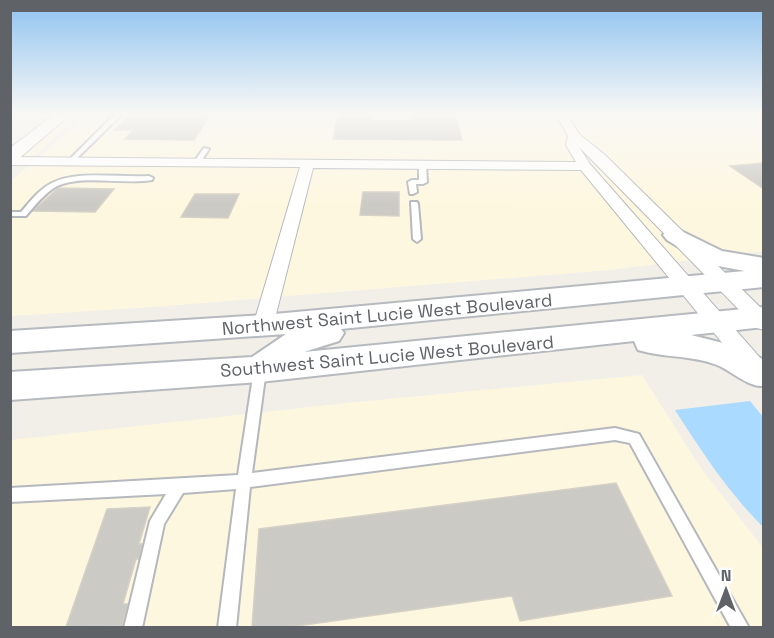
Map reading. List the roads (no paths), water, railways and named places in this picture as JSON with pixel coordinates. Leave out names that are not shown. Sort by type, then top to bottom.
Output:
[{"type":"main road","points":[[675,235],[716,258],[764,266]]},
{"type":"main road","name":"Northwest Saint Lucie West Boulevard","points":[[10,342],[263,326],[724,284],[764,278]]},
{"type":"main road","points":[[260,369],[285,347],[308,337],[582,308],[598,296]]},
{"type":"main road","name":"Southwest Saint Lucie West Boulevard","points":[[10,386],[260,369],[762,319]]},
{"type":"main road","points":[[10,374],[211,358],[243,344],[263,326]]},
{"type":"main road","points":[[609,334],[645,342],[700,348],[728,356],[762,376]]},
{"type":"street","points":[[10,159],[28,144]]},
{"type":"street","points":[[572,144],[585,166],[762,376]]},
{"type":"street","points":[[583,144],[762,319]]},
{"type":"street","points":[[10,159],[585,166]]},
{"type":"street","points":[[263,326],[308,163]]},
{"type":"lane","points":[[71,161],[89,144]]},
{"type":"lane","points":[[198,162],[206,149]]},
{"type":"lane","points":[[413,192],[412,182],[423,182],[422,165]]},
{"type":"lane","points":[[12,214],[22,214],[57,183],[71,180],[149,178]]},
{"type":"lane","points":[[414,204],[417,239]]},
{"type":"lane","points":[[227,627],[260,369]]},
{"type":"lane","points":[[10,495],[244,481],[615,434],[634,438],[741,627]]},
{"type":"lane","points":[[133,627],[158,521],[179,486]]},
{"type":"water","points":[[750,401],[763,417],[763,527],[727,486],[675,410]]}]
